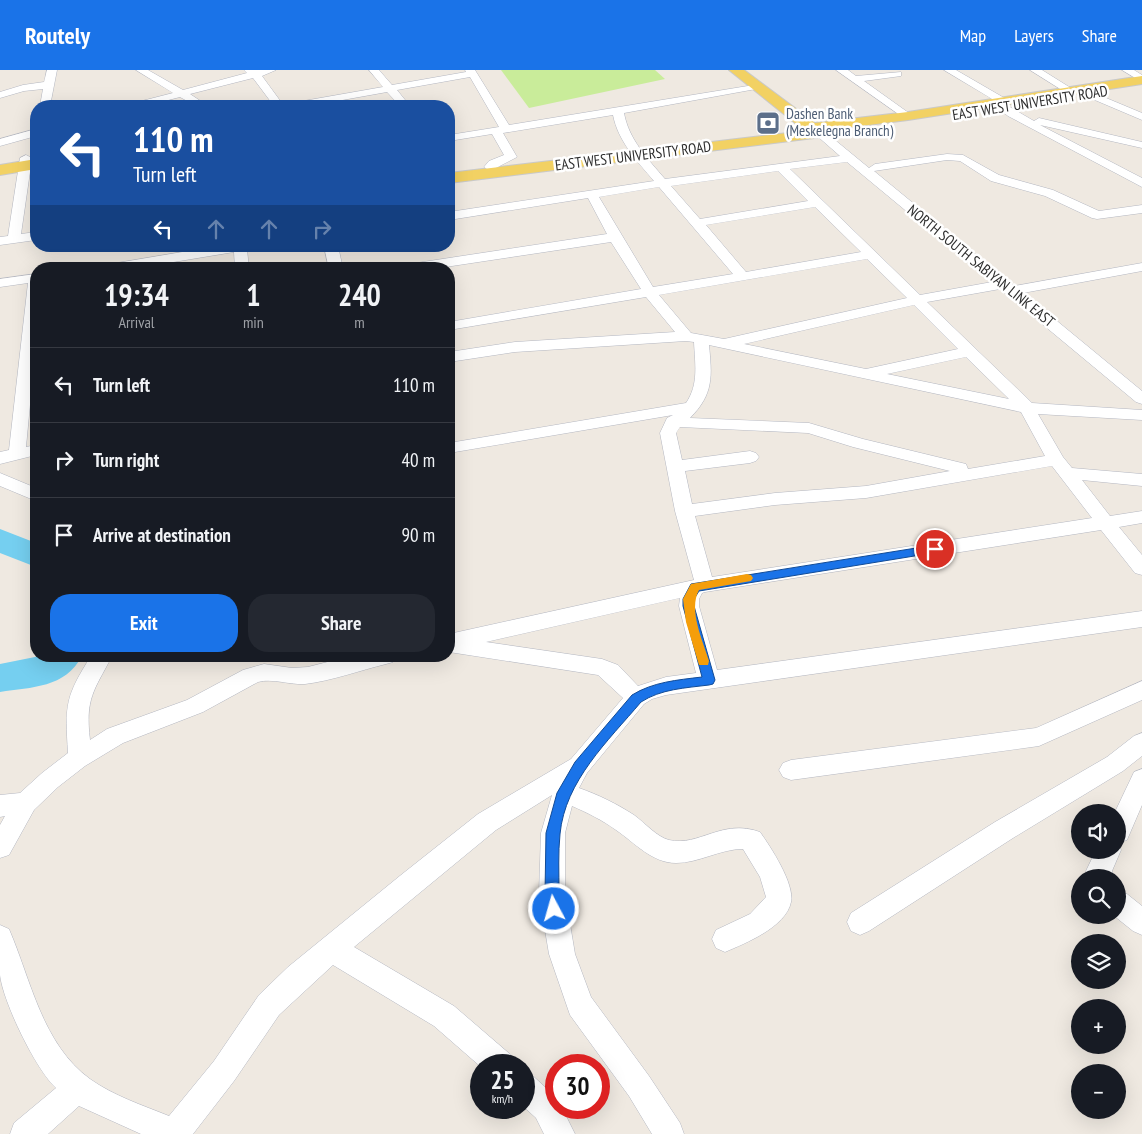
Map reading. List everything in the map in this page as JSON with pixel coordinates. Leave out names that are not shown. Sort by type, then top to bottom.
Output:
[{"type":"main road","name":"NORTH SOUTH SABIYAN LINK EAST","points":[[736,70],[819,130]]},
{"type":"main road","name":"NORTH SOUTH SABIYAN LINK EAST","points":[[750,70],[819,130]]},
{"type":"main road","name":"EAST WEST UNIVERSITY ROAD","points":[[455,177],[819,130],[908,116],[1005,108],[1069,90],[1142,79]]},
{"type":"main road","name":"EAST WEST UNIVERSITY ROAD","points":[[819,130],[911,122],[1142,85]]},
{"type":"main road","name":"EAST WEST UNIVERSITY ROAD","points":[[455,171],[636,153]]},
{"type":"main road","points":[[0,162],[30,161]]},
{"type":"main road","points":[[0,170],[30,161]]},
{"type":"street","points":[[46,100],[52,70]]},
{"type":"street","points":[[141,70],[193,100]]},
{"type":"street","points":[[156,100],[252,72],[271,70]]},
{"type":"street","points":[[374,70],[400,100]]},
{"type":"street","points":[[841,70],[908,116]]},
{"type":"street","points":[[949,70],[1005,108],[1142,183]]},
{"type":"street","points":[[1035,70],[1069,90]]},
{"type":"street","points":[[1127,70],[1142,79]]},
{"type":"street","points":[[252,72],[274,100]]},
{"type":"street","points":[[327,100],[471,72],[501,130],[511,157],[493,163],[490,167]]},
{"type":"street","points":[[855,79],[897,74]]},
{"type":"street","points":[[0,95],[23,88],[48,85]]},
{"type":"street","points":[[455,137],[618,111],[756,86]]},
{"type":"street","points":[[1087,93],[1142,117]]},
{"type":"street","points":[[1005,108],[1142,145]]},
{"type":"street","points":[[618,111],[621,127],[636,153],[741,275]]},
{"type":"street","name":"NORTH SOUTH SABIYAN LINK EAST","points":[[819,130],[848,158],[1013,288],[1134,375]]},
{"type":"street","name":"NORTH SOUTH SABIYAN LINK EAST","points":[[819,130],[875,168],[1142,399]]},
{"type":"street","points":[[0,143],[30,134]]},
{"type":"street","points":[[875,168],[947,157],[963,158],[995,178],[1049,193],[1097,215],[1142,209]]},
{"type":"street","points":[[455,215],[663,183],[848,158]]},
{"type":"street","points":[[14,239],[30,166]]},
{"type":"street","points":[[780,167],[869,255],[971,351],[1027,408],[1061,467],[1142,568]]},
{"type":"street","points":[[592,195],[615,237],[650,293],[693,338],[704,383],[690,407],[673,422],[668,433],[700,586]]},
{"type":"street","points":[[697,223],[817,203]]},
{"type":"street","points":[[0,241],[30,237]]},
{"type":"street","points":[[449,262],[615,237]]},
{"type":"street","points":[[163,262],[216,252]]},
{"type":"street","points":[[455,325],[650,293],[741,275],[869,255]]},
{"type":"street","points":[[722,344],[916,300],[1013,288],[1142,267]]},
{"type":"street","points":[[0,283],[30,280]]},
{"type":"street","points":[[30,317],[8,457],[30,452]]},
{"type":"street","points":[[455,356],[515,347],[693,338],[1027,408],[1142,415]]},
{"type":"street","points":[[865,373],[971,351]]},
{"type":"street","points":[[455,447],[690,407]]},
{"type":"street","points":[[673,422],[809,428],[859,443],[960,468],[956,477]]},
{"type":"street","points":[[674,467],[750,457]]},
{"type":"street","points":[[684,511],[775,499],[866,492],[956,477],[1061,467],[1142,480]]},
{"type":"street","points":[[0,479],[30,493]]},
{"type":"street","points":[[455,642],[700,586],[1142,517]]},
{"type":"street","points":[[700,586],[689,599],[689,606],[709,680]]},
{"type":"street","points":[[669,1134],[639,1086],[580,1005],[562,954],[552,894],[553,833],[564,793],[579,766],[636,698],[646,692],[666,686],[1142,619]]},
{"type":"street","points":[[455,644],[602,666],[610,671],[636,698]]},
{"type":"street","points":[[80,757],[77,714],[79,700],[86,683],[98,662]]},
{"type":"street","points":[[0,847],[26,803],[50,780],[80,757],[115,736],[195,706],[251,676],[267,664],[292,676],[308,675],[361,662]]},
{"type":"street","points":[[791,770],[1039,737],[1142,690]]},
{"type":"street","points":[[860,922],[1004,830],[1115,764],[1142,743]]},
{"type":"street","points":[[0,938],[37,1037],[59,1070],[78,1088],[122,1112],[174,1134],[224,1071],[269,1005],[298,978],[410,883],[487,822],[579,766]]},
{"type":"street","points":[[1126,814],[1142,779]]},
{"type":"street","points":[[564,793],[593,803],[613,813],[664,850],[684,851],[740,838],[752,840],[761,853],[775,886],[779,901],[759,923],[725,940]]},
{"type":"street","points":[[0,806],[26,803]]},
{"type":"street","points":[[1126,909],[1142,922]]},
{"type":"street","points":[[333,950],[444,1016],[488,1054]]},
{"type":"street","points":[[25,1134],[78,1088]]},
{"type":"street","points":[[535,1098],[546,1108],[560,1134]]},
{"type":"green space","points":[[501,70],[655,70],[665,79],[529,108]]},
{"type":"waterway","points":[[0,540],[30,553]]},
{"type":"waterway","points":[[0,678],[48,670],[57,662]]},
{"type":"slow traffic","points":[[703,661],[689,606],[689,599],[695,587],[747,578]]},
{"type":"place","name":"Dashen Bank (Meskelegna Branch)","points":[[768,123]]},
{"type":"route","points":[[554,909],[552,894],[553,833],[564,793],[579,766],[636,698],[646,692],[666,686],[709,680],[689,606],[689,599],[695,587],[935,549]]}]
